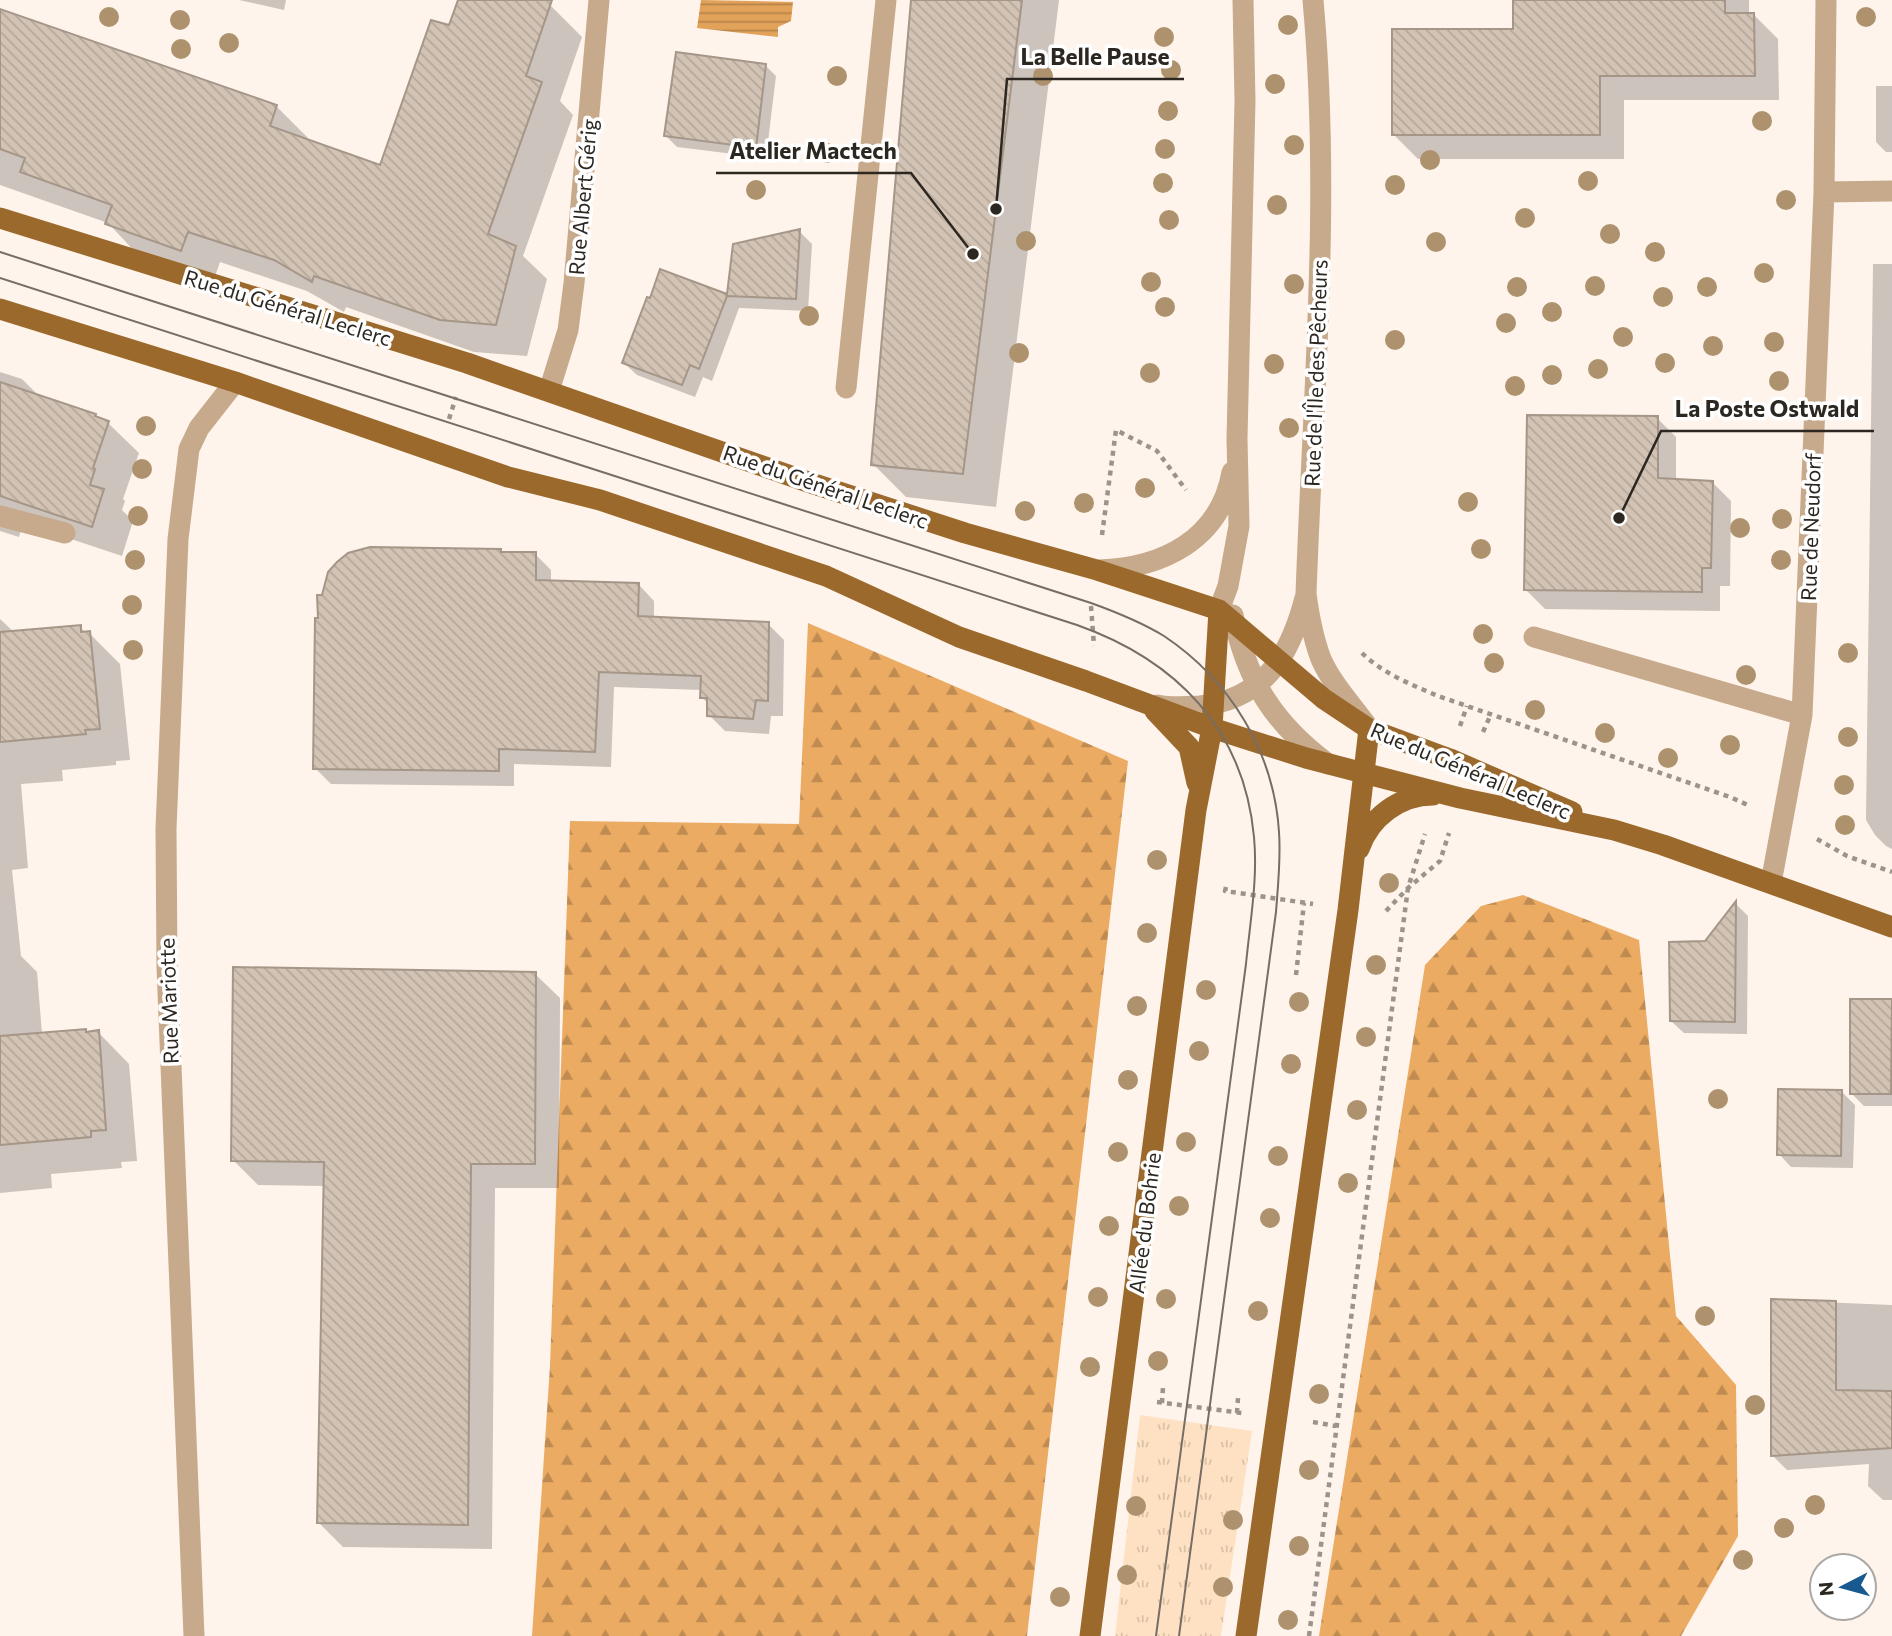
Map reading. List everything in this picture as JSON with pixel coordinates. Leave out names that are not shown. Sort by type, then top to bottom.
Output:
[{"type":"main road","name":"Rue du Général Leclerc","points":[[0,218],[467,363],[808,482],[965,533],[1097,570],[1227,617],[1324,699],[1369,729],[1450,759],[1614,830],[1892,927]]},
{"type":"main road","name":"Rue du Général Leclerc","points":[[0,309],[235,382],[508,477],[600,500],[826,576],[959,637],[1212,728],[1328,764],[1460,798],[1614,830]]},
{"type":"main road","name":"Allée du Bohrie","points":[[1196,810],[1212,728],[1213,704],[1227,617]]},
{"type":"main road","name":"Allée du Bohrie","points":[[1090,1636],[1198,785],[1189,747],[1166,721],[1138,701]]},
{"type":"main road","points":[[1246,1636],[1353,874],[1369,729]]},
{"type":"main road","points":[[1353,874],[1362,840],[1372,825],[1391,807],[1402,801],[1428,795],[1460,798]]},
{"type":"street","name":"Rue Albert Gérig","points":[[549,391],[568,330],[575,283],[599,0]]},
{"type":"street","points":[[846,387],[886,0]]},
{"type":"street","points":[[1243,0],[1245,101],[1237,439],[1239,526],[1228,586],[1227,617],[1257,684],[1277,716],[1300,743],[1328,764]]},
{"type":"street","name":"Rue de l'Île des Pêcheurs","points":[[1313,0],[1322,146],[1319,300],[1306,594],[1322,660],[1332,679],[1369,729]]},
{"type":"street","name":"Rue de Neudorf","points":[[1771,883],[1802,715],[1824,192],[1826,0]]},
{"type":"street","points":[[1824,192],[1892,191]]},
{"type":"street","name":"Rue Mariotte","points":[[194,1636],[165,902],[168,771],[178,539],[189,449],[199,428],[235,382]]},
{"type":"street","points":[[1097,570],[1125,569],[1161,559],[1185,548],[1206,528],[1223,500],[1230,479],[1237,439]]},
{"type":"street","points":[[0,516],[65,533]]},
{"type":"street","points":[[1138,701],[1187,707],[1213,704],[1247,693],[1265,678],[1279,661],[1299,620],[1306,594]]},
{"type":"street","points":[[1534,637],[1802,715]]},
{"type":"path","points":[[438,453],[467,363]]},
{"type":"path","points":[[1086,681],[1094,647],[1091,593],[1097,570]]},
{"type":"path","points":[[1360,651],[1377,665],[1416,687],[1730,797],[1783,821],[1847,856],[1892,872]]},
{"type":"path","points":[[1309,1636],[1408,888],[1424,838]]},
{"type":"path","points":[[1226,878],[1225,891],[1277,898]]},
{"type":"path","points":[[1296,975],[1304,903]]},
{"type":"path","points":[[1162,1403],[1163,1387]]},
{"type":"path","points":[[1122,1398],[1336,1426]]},
{"type":"path","points":[[1237,1413],[1238,1398]]},
{"type":"green space","points":[[808,623],[1128,761],[1027,1636],[532,1636],[550,1366],[570,821],[799,824]]},
{"type":"green space","points":[[1523,895],[1639,940],[1676,1316],[1736,1385],[1738,1536],[1681,1636],[1319,1636],[1425,965],[1481,906]]},
{"type":"green space","points":[[1140,1415],[1252,1431],[1221,1636],[1115,1636]]},
{"type":"shaded area","points":[[701,0],[793,2],[791,21],[778,27],[778,37],[697,28]]},
{"type":"building","points":[[458,0],[552,0],[526,76],[542,82],[488,234],[516,246],[496,325],[440,320],[314,276],[312,282],[274,260],[188,232],[181,251],[105,224],[112,205],[20,172],[25,158],[0,149],[0,9],[277,105],[270,126],[380,165],[431,20],[449,25]]},
{"type":"building","points":[[911,0],[1022,0],[963,474],[871,465]]},
{"type":"building","points":[[1513,0],[1725,0],[1725,13],[1754,13],[1755,76],[1600,76],[1600,135],[1392,135],[1392,29],[1513,29]]},
{"type":"building","points":[[676,52],[766,64],[756,148],[664,136]]},
{"type":"building","points":[[800,229],[796,299],[727,296],[699,369],[690,365],[682,385],[622,363],[660,269],[727,294],[733,244]]},
{"type":"building","points":[[0,382],[96,414],[95,416],[109,421],[90,485],[104,489],[92,527],[0,496]]},
{"type":"building","points":[[1527,415],[1658,416],[1658,478],[1713,481],[1711,568],[1702,568],[1702,592],[1524,590]]},
{"type":"building","points":[[370,547],[536,552],[536,580],[639,583],[638,616],[769,622],[768,701],[756,700],[753,719],[707,716],[707,698],[700,698],[701,676],[599,672],[595,752],[499,749],[499,771],[313,769],[317,595],[322,595],[328,572],[337,562],[348,553]]},
{"type":"building","points":[[81,625],[81,632],[90,631],[100,729],[85,730],[86,734],[0,742],[0,632]]},
{"type":"building","points":[[1736,901],[1735,1022],[1670,1021],[1669,942],[1705,941]]},
{"type":"building","points":[[233,967],[536,972],[535,1164],[471,1164],[468,1525],[317,1523],[324,1162],[231,1161]]},
{"type":"building","points":[[1850,999],[1892,999],[1891,1094],[1850,1094]]},
{"type":"building","points":[[86,1029],[86,1032],[99,1030],[106,1130],[91,1131],[91,1137],[0,1145],[0,1036]]},
{"type":"building","points":[[1778,1089],[1842,1090],[1841,1156],[1777,1155]]},
{"type":"building","points":[[1771,1299],[1836,1301],[1836,1390],[1892,1391],[1892,1448],[1771,1456]]},
{"type":"tram line","points":[[0,252],[1091,603],[1164,636],[1188,654],[1228,696],[1258,746],[1268,774],[1279,832],[1279,862],[1276,912],[1179,1636]]},
{"type":"tram line","points":[[0,278],[1077,625],[1113,640],[1145,658],[1174,679],[1199,704],[1220,732],[1236,763],[1248,798],[1254,837],[1254,885],[1246,964],[1156,1636]]},
{"type":"place","name":"La Belle Pause","points":[[996,209]]},
{"type":"place","name":"Atelier Mactech","points":[[973,254]]},
{"type":"place","name":"La Poste Ostwald","points":[[1619,518]]}]
